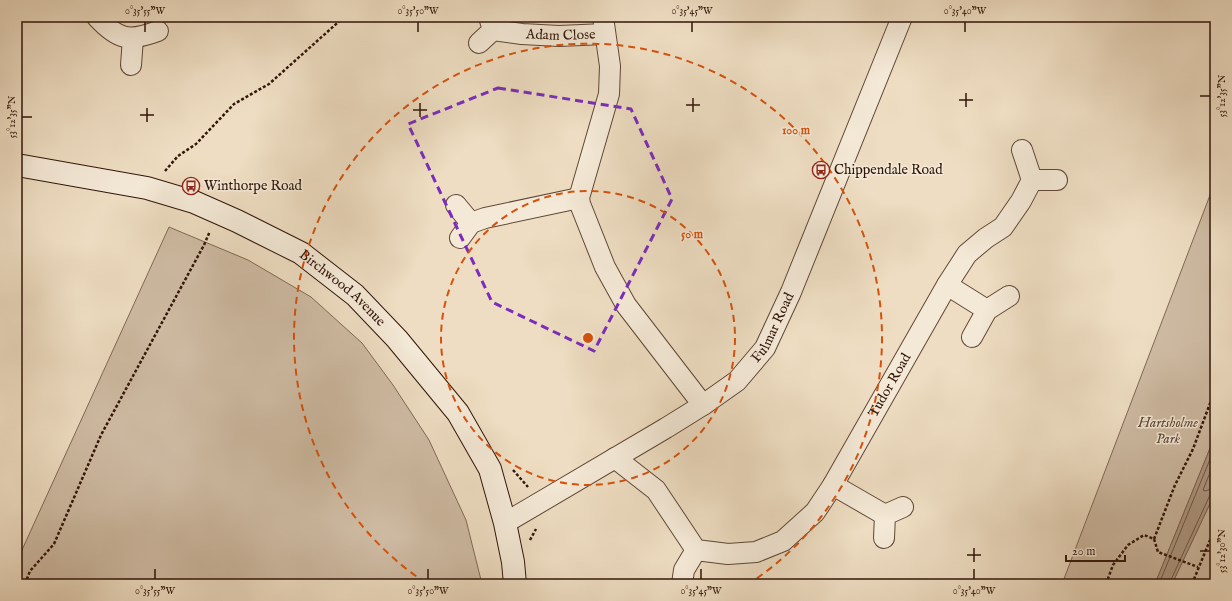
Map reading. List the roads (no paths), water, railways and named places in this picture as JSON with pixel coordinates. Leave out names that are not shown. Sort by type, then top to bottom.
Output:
[{"type":"street","points":[[97,17],[109,30],[119,36],[133,38],[145,36],[158,31]]},
{"type":"street","name":"Fulmar Road","points":[[505,523],[703,405],[737,381],[765,348],[791,292],[902,17]]},
{"type":"street","points":[[604,26],[610,66],[609,94],[579,198],[580,204],[605,267],[626,305],[703,405]]},
{"type":"street","name":"Adam Close","points":[[487,30],[559,36],[604,26]]},
{"type":"street","points":[[131,65],[133,38]]},
{"type":"street","points":[[1022,150],[1032,180],[1057,180]]},
{"type":"street","name":"Birchwood Avenue","points":[[17,165],[147,188],[194,202],[301,253],[355,295],[397,339],[458,413],[490,469],[505,523],[513,562],[515,584]]},
{"type":"street","name":"Tudor Road","points":[[696,550],[728,554],[756,552],[784,541],[815,512],[833,486],[947,285],[967,254],[986,238],[1003,227],[1021,201],[1032,180]]},
{"type":"street","points":[[456,205],[466,230],[484,218],[579,198]]},
{"type":"street","points":[[947,285],[987,310]]},
{"type":"street","points":[[972,337],[987,310],[1009,296]]},
{"type":"street","points":[[615,458],[656,490],[696,550],[684,570],[682,584]]},
{"type":"street","points":[[833,486],[885,515]]},
{"type":"street","points":[[885,515],[903,506]]},
{"type":"street","points":[[884,538],[885,515]]},
{"type":"water","points":[[1215,436],[1215,493],[1172,584],[1155,584]]},
{"type":"place","name":"Chippendale Road","points":[[821,170]]},
{"type":"place","name":"Winthorpe Road","points":[[191,186]]},
{"type":"park label","name":"Hartsholme Park","points":[[1168,432]]}]
